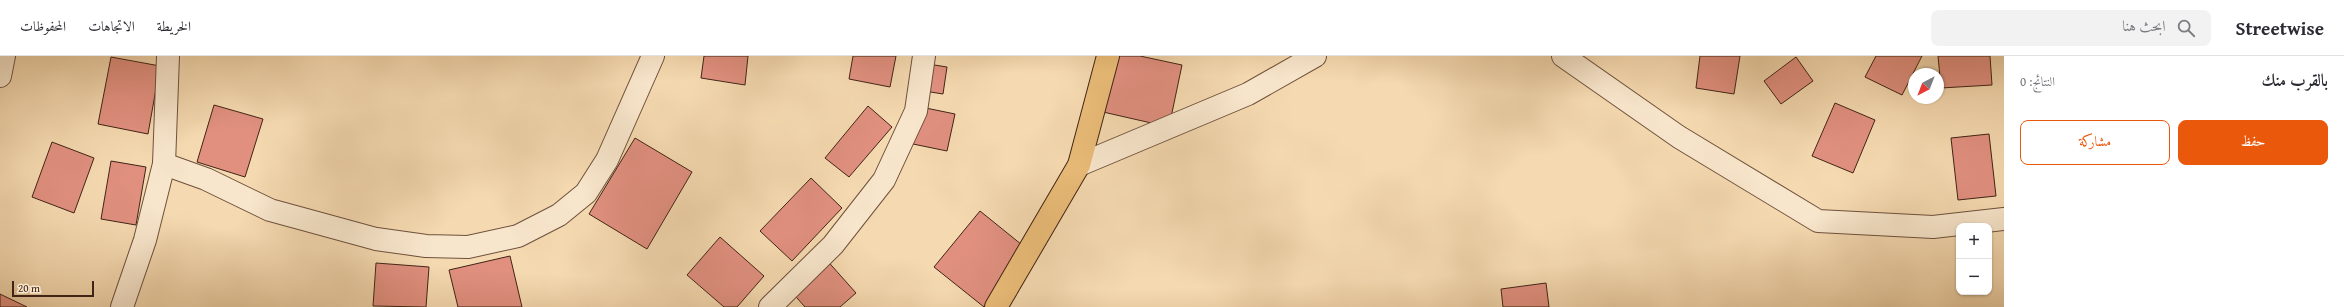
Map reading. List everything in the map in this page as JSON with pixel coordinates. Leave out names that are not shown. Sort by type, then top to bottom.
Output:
[{"type":"main road","points":[[996,307],[1079,165],[1108,56]]},
{"type":"street","points":[[0,76],[4,56]]},
{"type":"street","points":[[122,307],[145,240],[164,164],[168,56]]},
{"type":"street","points":[[164,164],[206,179],[270,210],[376,238],[426,246],[468,247],[518,236],[560,215],[586,193],[607,160],[653,56]]},
{"type":"street","points":[[770,307],[833,245],[884,180],[916,111],[924,56]]},
{"type":"street","points":[[1079,165],[1248,94],[1315,56]]},
{"type":"street","points":[[1562,56],[1679,137],[1818,220],[1933,226],[2004,219]]},
{"type":"building","points":[[704,56],[748,56],[745,85],[701,78]]},
{"type":"building","points":[[853,56],[896,56],[890,87],[849,79]]},
{"type":"building","points":[[1115,56],[1140,56],[1182,65],[1169,127],[1103,112]]},
{"type":"building","points":[[1700,56],[1740,56],[1734,94],[1696,88]]},
{"type":"building","points":[[1876,56],[1922,56],[1916,68],[1908,68],[1908,83],[1902,95],[1865,77]]},
{"type":"building","points":[[1938,56],[1990,56],[1992,85],[1944,88],[1944,68],[1939,68]]},
{"type":"building","points":[[111,57],[160,66],[148,134],[98,124]]},
{"type":"building","points":[[1796,57],[1813,81],[1781,104],[1764,81]]},
{"type":"building","points":[[922,63],[947,67],[943,94],[918,90]]},
{"type":"building","points":[[1835,103],[1875,120],[1853,173],[1812,156]]},
{"type":"building","points":[[214,105],[263,119],[245,177],[197,162]]},
{"type":"building","points":[[868,106],[892,127],[849,177],[825,158]]},
{"type":"building","points":[[921,107],[955,114],[947,151],[913,144]]},
{"type":"building","points":[[1989,134],[1996,196],[1958,200],[1951,138]]},
{"type":"building","points":[[635,138],[692,172],[647,249],[589,214]]},
{"type":"building","points":[[52,142],[94,158],[74,213],[32,197]]},
{"type":"building","points":[[111,161],[146,167],[136,225],[101,219]]},
{"type":"building","points":[[811,178],[842,208],[792,261],[760,231]]},
{"type":"building","points":[[980,211],[1032,253],[988,307],[984,307],[934,267]]},
{"type":"building","points":[[720,237],[764,276],[737,307],[724,307],[687,275]]},
{"type":"building","points":[[510,256],[522,307],[458,307],[449,270]]},
{"type":"building","points":[[824,257],[856,293],[840,307],[805,307],[789,289]]},
{"type":"building","points":[[376,263],[429,267],[426,307],[373,306]]},
{"type":"building","points":[[1546,283],[1549,307],[1503,307],[1501,289]]},
{"type":"building","points":[[0,294],[27,307],[0,307]]}]
